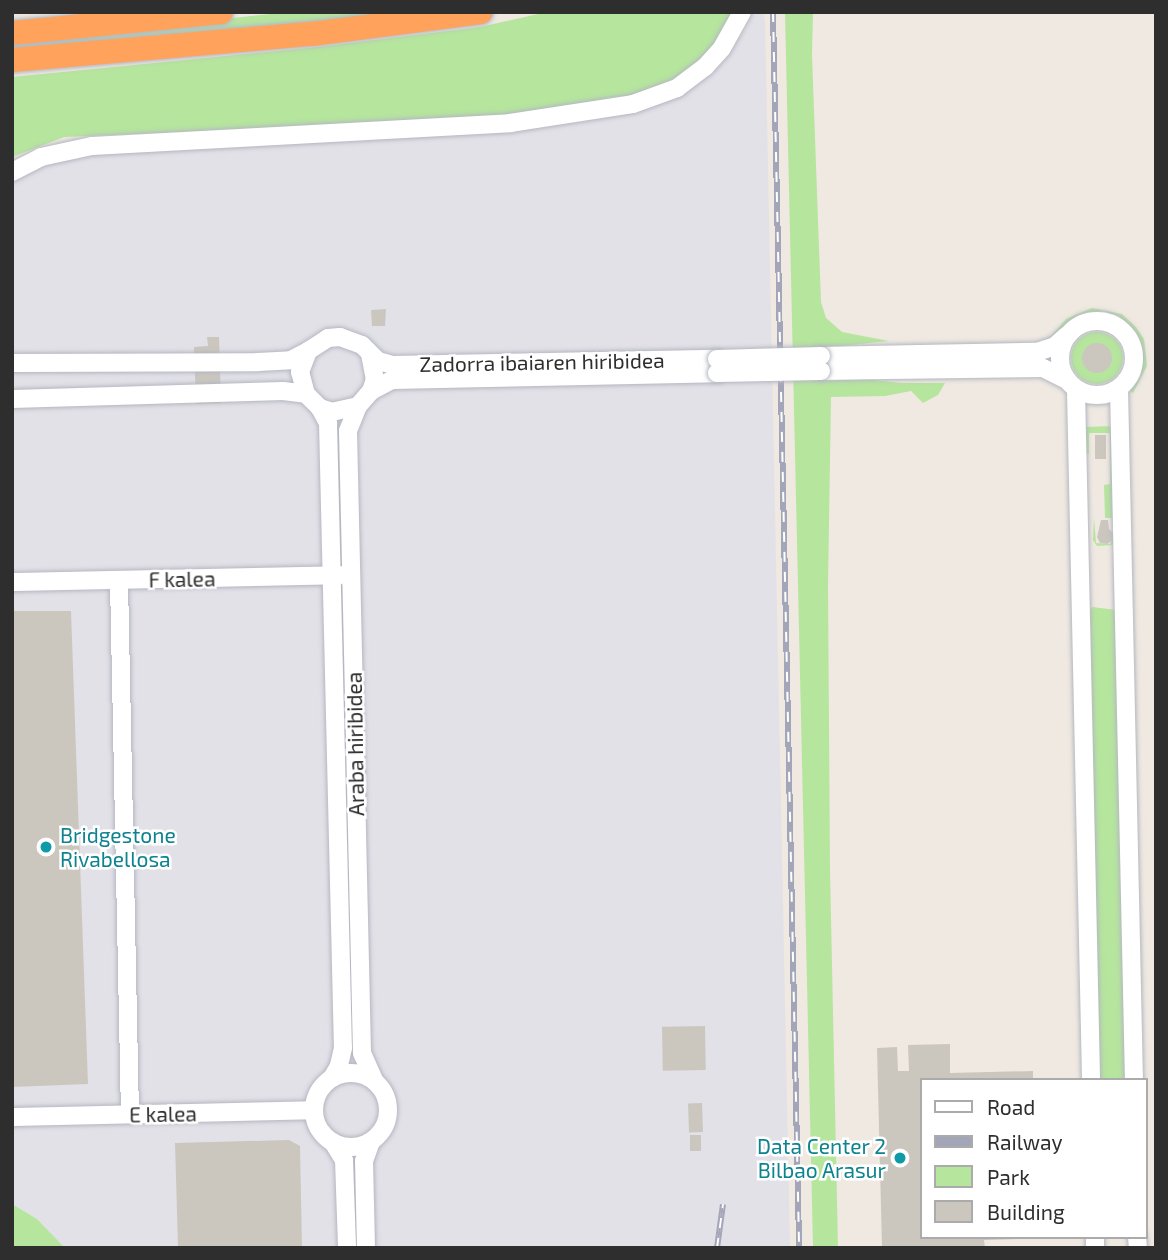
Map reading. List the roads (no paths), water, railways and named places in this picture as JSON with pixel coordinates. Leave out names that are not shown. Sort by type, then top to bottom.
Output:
[{"type":"highway","points":[[12,33],[221,12]]},
{"type":"highway","points":[[12,60],[312,34],[481,12]]},
{"type":"street","points":[[12,172],[41,157],[92,146],[510,123],[633,104],[677,88],[705,68],[722,48],[742,12]]},
{"type":"street","points":[[717,366],[1037,352],[1055,346],[1088,322],[1102,321],[1125,333],[1132,345],[1134,363],[1127,382],[1119,389],[1093,396],[1043,368],[821,363]]},
{"type":"street","points":[[1066,336],[1060,350],[1060,365],[1071,384],[1091,1078]]},
{"type":"street","points":[[340,337],[362,345],[370,354],[375,366],[371,391],[358,406],[333,412],[320,408],[306,394],[300,372],[309,351],[317,342],[340,337]]},
{"type":"street","points":[[12,363],[258,362],[291,360],[309,351]]},
{"type":"street","name":"Zadorra ibaiaren hiribidea","points":[[370,354],[378,361],[393,365],[717,366]]},
{"type":"street","name":"Zadorra ibaiaren hiribidea","points":[[371,391],[393,380],[717,366]]},
{"type":"street","points":[[1119,389],[1134,1078]]},
{"type":"street","points":[[12,399],[283,391],[306,394]]},
{"type":"street","name":"Araba hiribidea","points":[[358,406],[348,431],[362,1053],[374,1080]]},
{"type":"street","name":"Araba hiribidea","points":[[320,408],[328,423],[343,1048],[339,1066],[332,1078]]},
{"type":"street","name":"F kalea","points":[[12,582],[352,575]]},
{"type":"street","points":[[119,580],[130,1114]]},
{"type":"street","points":[[334,1144],[357,1148],[371,1142],[383,1131],[388,1119],[386,1097],[374,1080],[360,1073],[347,1073],[332,1078],[322,1086],[314,1110],[320,1130],[334,1144],[344,1160],[347,1248]]},
{"type":"street","name":"E kalea","points":[[12,1117],[314,1110]]},
{"type":"street","points":[[366,1248],[364,1161],[371,1142]]},
{"type":"railway","points":[[773,12],[799,1248]]},
{"type":"railway","points":[[717,1248],[723,1204]]},
{"type":"place","name":"Bridgestone Rivabellosa","points":[[46,847]]},
{"type":"place","name":"Data Center 2 Bilbao Arasur","points":[[900,1158]]}]
